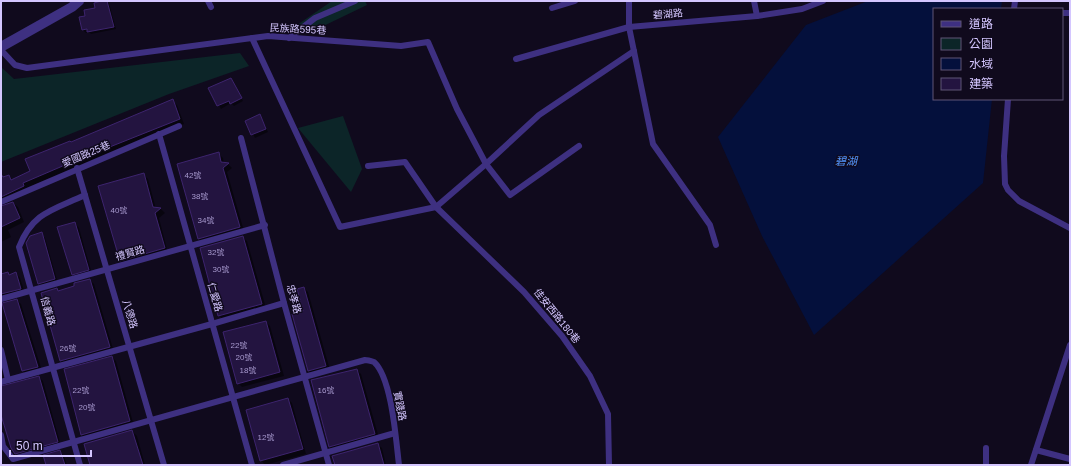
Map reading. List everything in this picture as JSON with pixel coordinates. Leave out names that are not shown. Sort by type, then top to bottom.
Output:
[{"type":"street","points":[[1,47],[72,7],[79,1]]},
{"type":"lane","points":[[208,1],[211,7]]},
{"type":"lane","points":[[289,38],[315,18],[355,1]]},
{"type":"lane","points":[[552,8],[575,1]]},
{"type":"lane","points":[[629,1],[629,27],[653,144],[710,225],[716,245]]},
{"type":"lane","points":[[754,1],[757,16]]},
{"type":"lane","name":"碧湖路","points":[[516,59],[629,27],[757,16],[802,9],[823,1]]},
{"type":"lane","name":"民族路595巷","points":[[1,50],[15,65],[27,68],[268,36],[401,46],[428,42],[458,109],[486,164],[510,195],[579,146]]},
{"type":"lane","points":[[252,38],[340,227],[436,208],[539,115],[634,51]]},
{"type":"lane","points":[[1008,100],[1004,156],[1005,184],[1008,190],[1019,201],[1070,228]]},
{"type":"lane","name":"愛國路25巷","points":[[1,202],[77,168],[179,126]]},
{"type":"lane","name":"仁愛路","points":[[159,134],[252,465]]},
{"type":"lane","name":"忠孝路","points":[[241,138],[265,225],[284,303],[330,465]]},
{"type":"lane","name":"佳安西路180巷","points":[[368,166],[405,162],[436,208],[524,292],[562,336],[590,376],[608,414],[609,465]]},
{"type":"lane","name":"八德路","points":[[77,168],[152,419],[164,465]]},
{"type":"lane","name":"信義路","points":[[80,465],[19,247],[25,231],[39,217],[85,195]]},
{"type":"lane","name":"禮賢路","points":[[1,299],[265,225]]},
{"type":"lane","points":[[1,382],[284,303]]},
{"type":"lane","points":[[1031,465],[1070,345]]},
{"type":"lane","points":[[1,350],[8,380]]},
{"type":"lane","name":"實踐路","points":[[305,376],[365,360],[373,362],[380,371],[390,398],[399,465]]},
{"type":"lane","points":[[1062,369],[1070,371]]},
{"type":"lane","points":[[1,435],[3,446],[13,458],[305,376]]},
{"type":"lane","points":[[283,465],[394,433]]},
{"type":"lane","points":[[986,448],[986,465]]},
{"type":"lane","points":[[1036,450],[1070,459]]},
{"type":"green space","points":[[332,1],[365,1],[367,5],[313,31],[297,25]]},
{"type":"green space","points":[[240,53],[249,66],[169,94],[1,162],[1,67],[14,79]]},
{"type":"green space","points":[[343,116],[362,169],[351,192],[298,128]]},
{"type":"water","name":"碧湖","points":[[868,1],[1002,1],[1001,8],[933,8],[933,100],[992,100],[983,183],[814,335],[762,236],[718,137],[806,25]]},
{"type":"building","points":[[107,1],[114,27],[87,32],[87,29],[82,30],[79,17],[85,16],[84,10],[95,8],[94,3]]},
{"type":"building","points":[[231,78],[242,98],[230,104],[229,101],[217,106],[208,88]]},
{"type":"building","points":[[173,99],[180,119],[23,183],[24,186],[1,197],[1,174],[3,177],[9,175],[11,180],[30,171],[25,159],[70,141],[71,142]]},
{"type":"building","points":[[260,114],[266,129],[251,135],[245,121]]},
{"type":"building","points":[[219,152],[221,162],[229,163],[223,168],[240,227],[198,239],[177,164]]},
{"type":"building","points":[[144,173],[153,207],[161,208],[155,213],[165,248],[120,261],[98,186]]},
{"type":"building","points":[[13,202],[20,218],[1,227],[1,206]]},
{"type":"building","points":[[75,222],[89,270],[72,275],[57,227]]},
{"type":"building","points":[[42,232],[55,279],[38,284],[26,243],[30,236]]},
{"type":"building","points":[[243,236],[262,304],[218,316],[200,248]]},
{"type":"building","points":[[8,272],[9,275],[16,272],[21,289],[1,294],[1,274]]},
{"type":"building","points":[[90,279],[110,347],[60,361],[41,293],[57,288],[58,291],[74,286],[74,283]]},
{"type":"building","points":[[304,287],[326,366],[308,371],[292,314],[303,311],[297,289]]},
{"type":"building","points":[[17,299],[38,367],[22,371],[2,303]]},
{"type":"building","points":[[266,321],[280,372],[237,384],[223,332]]},
{"type":"building","points":[[112,356],[130,421],[81,435],[64,369]]},
{"type":"building","points":[[357,369],[375,434],[329,447],[311,380]]},
{"type":"building","points":[[39,376],[58,442],[15,454],[11,448],[1,415],[1,386]]},
{"type":"building","points":[[288,398],[303,449],[260,461],[246,410]]},
{"type":"building","points":[[132,430],[143,465],[90,465],[84,444]]},
{"type":"building","points":[[378,443],[384,465],[335,465],[332,456]]},
{"type":"building","points":[[60,450],[65,465],[46,465],[43,455]]}]
